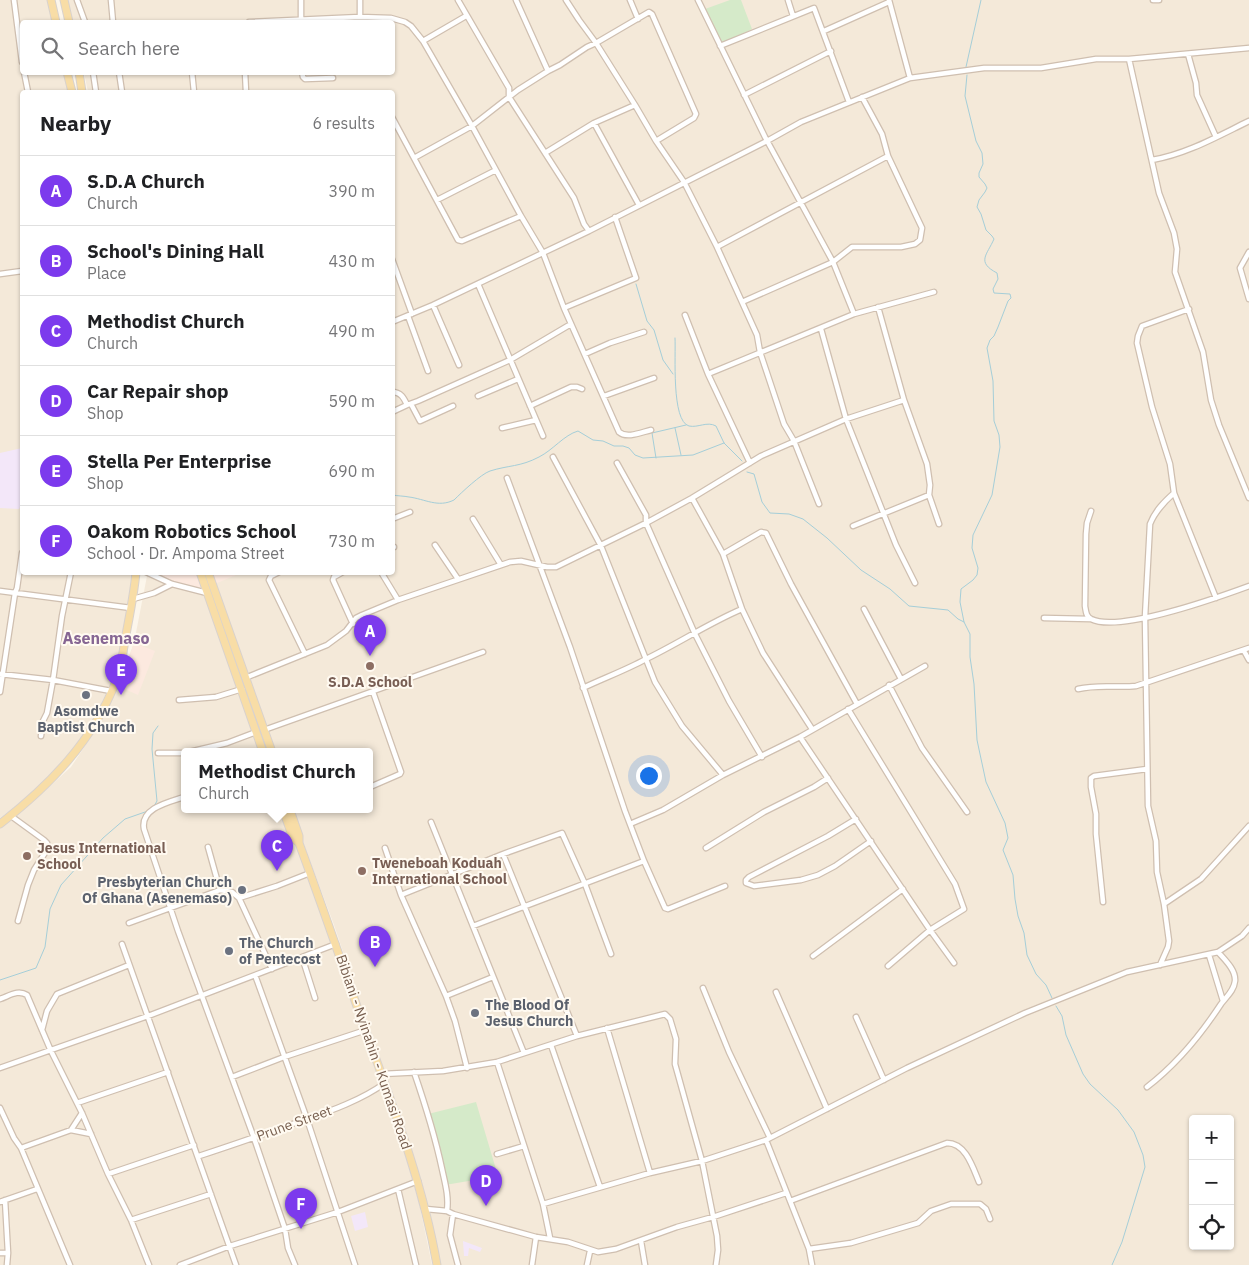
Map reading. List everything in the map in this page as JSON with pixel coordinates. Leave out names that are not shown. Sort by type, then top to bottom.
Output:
[{"type":"main road","points":[[51,0],[56,20]]},
{"type":"main road","points":[[64,0],[69,20]]},
{"type":"main road","points":[[68,75],[72,90]]},
{"type":"main road","points":[[79,75],[82,90]]},
{"type":"main road","points":[[0,824],[49,783],[75,754],[103,710],[119,672],[136,575]]},
{"type":"main road","points":[[201,575],[262,748]]},
{"type":"main road","points":[[209,575],[271,748]]},
{"type":"main road","name":"Bibiani - Nyinahin - Kumasi Road","points":[[284,813],[310,873],[386,1083],[426,1209],[437,1265]]},
{"type":"main road","name":"Bibiani - Nyinahin - Kumasi Road","points":[[291,813],[299,836],[298,843]]},
{"type":"street","points":[[14,0],[20,46]]},
{"type":"street","points":[[77,0],[84,20]]},
{"type":"street","points":[[111,0],[113,20]]},
{"type":"street","points":[[300,0],[301,20]]},
{"type":"street","points":[[360,0],[360,17]]},
{"type":"street","points":[[458,0],[508,88],[509,97],[574,198],[584,224],[589,231]]},
{"type":"street","points":[[516,0],[548,71]]},
{"type":"street","points":[[566,0],[578,20],[596,43],[656,141],[684,182],[717,248],[759,340],[760,352],[780,412],[794,441],[819,504]]},
{"type":"street","points":[[698,0],[767,141],[833,262],[854,314]]},
{"type":"street","points":[[788,0],[793,16]]},
{"type":"street","points":[[1153,0],[1159,0]]},
{"type":"street","points":[[633,1],[638,19]]},
{"type":"street","points":[[824,31],[889,1],[910,78]]},
{"type":"street","points":[[720,46],[814,8],[849,102]]},
{"type":"street","points":[[414,158],[472,126],[509,97],[586,47],[648,13],[652,14],[696,114],[694,118],[656,141]]},
{"type":"street","points":[[423,41],[466,16]]},
{"type":"street","points":[[325,20],[360,17],[399,20],[411,26],[423,41],[542,253],[564,308],[617,427],[622,435],[651,430]]},
{"type":"street","points":[[395,321],[433,306],[589,231],[801,122],[910,78],[984,68],[1041,68],[1096,59],[1130,59],[1249,48]]},
{"type":"street","points":[[744,95],[831,51]]},
{"type":"street","points":[[1188,54],[1194,74],[1197,95],[1216,137]]},
{"type":"street","points":[[1130,59],[1159,193],[1174,233],[1177,250],[1175,272],[1203,352],[1211,400],[1219,425],[1247,488],[1249,498]]},
{"type":"street","points":[[25,75],[28,90]]},
{"type":"street","points":[[93,75],[96,90]]},
{"type":"street","points":[[119,75],[122,90]]},
{"type":"street","points":[[192,75],[194,90]]},
{"type":"street","points":[[245,75],[246,90]]},
{"type":"street","points":[[302,75],[305,79],[333,78]]},
{"type":"street","points":[[742,302],[833,262],[852,247],[901,247],[915,244],[920,240],[922,228],[888,156],[882,134],[862,98]]},
{"type":"street","points":[[545,153],[594,123],[635,105]]},
{"type":"street","points":[[1152,160],[1165,158],[1249,121]]},
{"type":"street","points":[[395,123],[459,241],[521,216]]},
{"type":"street","points":[[594,123],[639,205]]},
{"type":"street","points":[[717,248],[888,156]]},
{"type":"street","points":[[437,200],[496,170]]},
{"type":"street","points":[[564,308],[636,278],[615,218]]},
{"type":"street","points":[[1249,252],[1240,268],[1249,299]]},
{"type":"street","points":[[395,268],[428,371]]},
{"type":"street","points":[[0,274],[20,271]]},
{"type":"street","points":[[478,284],[543,436]]},
{"type":"street","points":[[708,374],[854,314],[934,292]]},
{"type":"street","points":[[433,306],[459,365]]},
{"type":"street","points":[[878,308],[904,400],[928,464],[930,485],[928,495],[939,524]]},
{"type":"street","points":[[1189,309],[1142,326],[1137,343],[1152,407],[1170,464],[1174,493],[1216,598]]},
{"type":"street","points":[[685,315],[708,374],[750,463]]},
{"type":"street","points":[[395,411],[510,360],[571,324]]},
{"type":"street","points":[[821,329],[846,419],[896,545],[915,583]]},
{"type":"street","points":[[585,354],[623,338],[644,332]]},
{"type":"street","points":[[604,396],[654,378]]},
{"type":"street","points":[[478,396],[518,379]]},
{"type":"street","points":[[530,406],[577,386],[582,389]]},
{"type":"street","points":[[395,393],[404,398],[420,421],[454,406]]},
{"type":"street","points":[[238,680],[247,678],[332,642],[353,624],[356,618],[398,600],[501,565],[521,561],[552,568],[556,567],[646,523],[692,498],[761,456],[846,419],[904,400]]},
{"type":"street","points":[[502,428],[536,420]]},
{"type":"street","points":[[553,457],[601,546],[655,682],[682,726],[723,775]]},
{"type":"street","points":[[617,463],[646,515],[646,523],[694,634],[729,701],[762,757]]},
{"type":"street","points":[[507,478],[570,646],[630,824],[644,861],[666,909],[725,886]]},
{"type":"street","points":[[1160,965],[1168,948],[1169,941],[1157,872],[1156,841],[1148,806],[1145,617],[1150,524],[1162,504],[1174,493]]},
{"type":"street","points":[[853,526],[928,495]]},
{"type":"street","points":[[692,498],[723,554],[742,608],[770,668],[812,730]]},
{"type":"street","points":[[1090,619],[1086,615],[1085,606],[1086,534],[1091,511]]},
{"type":"street","points":[[395,518],[410,512]]},
{"type":"street","points":[[473,519],[501,565]]},
{"type":"street","points":[[723,554],[761,532],[766,533],[791,584],[856,704]]},
{"type":"street","points":[[436,546],[458,579]]},
{"type":"street","points":[[0,692],[20,567]]},
{"type":"street","points":[[41,736],[54,680],[62,616],[70,575]]},
{"type":"street","points":[[152,575],[172,584],[207,593]]},
{"type":"street","points":[[274,575],[269,580],[305,654]]},
{"type":"street","points":[[338,575],[333,580],[353,624]]},
{"type":"street","points":[[384,575],[398,600]]},
{"type":"street","points":[[133,599],[154,593],[172,584]]},
{"type":"street","points":[[1044,618],[1121,622],[1216,598],[1249,586]]},
{"type":"street","points":[[0,591],[131,608]]},
{"type":"street","points":[[583,688],[645,660],[694,634],[703,627],[742,608]]},
{"type":"street","points":[[864,609],[901,679]]},
{"type":"street","points":[[1078,690],[1096,686],[1117,688],[1146,684],[1246,649],[1249,660]]},
{"type":"street","points":[[264,730],[483,652]]},
{"type":"street","points":[[630,824],[663,810],[723,775],[800,737],[925,666]]},
{"type":"street","points":[[2,674],[54,680],[111,691]]},
{"type":"street","points":[[889,685],[922,748],[967,812]]},
{"type":"street","points":[[179,700],[216,697],[242,690]]},
{"type":"street","points":[[373,692],[401,772],[373,786]]},
{"type":"street","points":[[848,709],[955,884],[964,909],[930,930],[888,966]]},
{"type":"street","points":[[209,748],[227,744],[256,732]]},
{"type":"street","points":[[800,737],[954,963]]},
{"type":"street","points":[[158,753],[181,753]]},
{"type":"street","points":[[1103,902],[1096,834],[1096,814],[1090,787],[1091,778],[1094,776],[1147,770]]},
{"type":"street","points":[[706,848],[764,812],[828,778]]},
{"type":"street","points":[[181,798],[164,803],[145,817],[142,822],[170,908],[286,1229],[288,1248],[294,1265]]},
{"type":"street","points":[[11,816],[44,840],[48,848],[34,870],[18,921]]},
{"type":"street","points":[[856,819],[750,877],[746,880],[746,883],[754,886],[801,880],[818,875],[835,866],[871,841]]},
{"type":"street","points":[[430,822],[524,1053]]},
{"type":"street","points":[[1164,904],[1201,879],[1249,826]]},
{"type":"street","points":[[401,895],[503,854],[562,833],[585,884],[611,954]]},
{"type":"street","points":[[208,847],[220,890]]},
{"type":"street","points":[[385,848],[401,895],[446,996],[455,1021],[467,1068]]},
{"type":"street","points":[[503,854],[577,1036]]},
{"type":"street","points":[[473,926],[644,861]]},
{"type":"street","points":[[239,898],[278,886],[310,873]]},
{"type":"street","points":[[813,956],[903,889]]},
{"type":"street","points":[[129,923],[220,890],[232,892],[239,898],[272,968]]},
{"type":"street","points":[[543,1204],[650,1173],[702,1161],[768,1139],[884,1080],[1025,1013],[1127,972],[1218,952],[1242,936],[1249,928]]},
{"type":"street","points":[[122,944],[199,1156],[236,1265]]},
{"type":"street","points":[[0,1068],[51,1052],[336,944]]},
{"type":"street","points":[[1147,1087],[1179,1059],[1207,1026],[1233,988],[1235,980],[1232,970],[1218,952]]},
{"type":"street","points":[[1209,955],[1223,1001]]},
{"type":"street","points":[[302,957],[315,998]]},
{"type":"street","points":[[42,1030],[47,1011],[57,994],[130,965]]},
{"type":"street","points":[[255,975],[307,1119],[355,1265]]},
{"type":"street","points":[[446,996],[493,977]]},
{"type":"street","points":[[703,988],[768,1139],[786,1193],[809,1249],[812,1265]]},
{"type":"street","points":[[0,999],[17,992],[23,992],[27,995],[51,1052],[82,1113],[108,1174],[131,1220],[149,1265]]},
{"type":"street","points":[[776,992],[827,1109]]},
{"type":"street","points":[[382,1074],[467,1068],[497,1062],[577,1036],[665,1014],[670,1019],[676,1039],[675,1064],[702,1161],[718,1250],[716,1265]]},
{"type":"street","points":[[856,1017],[884,1080]]},
{"type":"street","points":[[607,1028],[650,1173]]},
{"type":"street","points":[[232,1077],[284,1057],[366,1030]]},
{"type":"street","points":[[552,1044],[600,1187]]},
{"type":"street","points":[[497,1062],[543,1204],[550,1238]]},
{"type":"street","points":[[77,1103],[168,1072]]},
{"type":"street","points":[[414,1072],[437,1146],[447,1193],[447,1211]]},
{"type":"street","name":"Prune Street","points":[[199,1156],[307,1119],[371,1093],[386,1083]]},
{"type":"street","points":[[0,1108],[14,1138],[21,1148],[70,1265]]},
{"type":"street","points":[[72,1130],[82,1113]]},
{"type":"street","points":[[21,1148],[72,1130],[91,1134]]},
{"type":"street","points":[[790,1201],[947,1142],[952,1143],[964,1153],[970,1161],[979,1182]]},
{"type":"street","points":[[108,1174],[194,1145]]},
{"type":"street","points":[[497,1154],[524,1146]]},
{"type":"street","points":[[180,1265],[230,1246],[338,1212],[418,1181]]},
{"type":"street","points":[[7,1265],[8,1253],[2,1201],[38,1189]]},
{"type":"street","points":[[398,1189],[416,1265]]},
{"type":"street","points":[[426,1209],[447,1211],[536,1237],[568,1242],[590,1251],[598,1252],[641,1241],[677,1227],[786,1193]]},
{"type":"street","points":[[131,1220],[211,1194]]},
{"type":"street","points":[[809,1249],[851,1243],[910,1225],[922,1220],[931,1211],[950,1204],[980,1204],[986,1209],[990,1219]]},
{"type":"street","points":[[454,1214],[450,1235],[458,1265]]},
{"type":"street","points":[[532,1265],[536,1237]]},
{"type":"street","points":[[641,1241],[645,1265]]},
{"type":"street","points":[[587,1265],[590,1251]]},
{"type":"street","points":[[0,1253],[8,1253]]},
{"type":"shaded area","points":[[0,0],[47,0],[52,20],[20,20],[20,75],[64,75],[68,90],[20,90],[20,575],[137,575],[118,668],[95,717],[66,760],[40,787],[0,818]]},
{"type":"shaded area","points":[[68,0],[1249,0],[1249,1265],[440,1265],[419,1176],[400,1112],[378,1056],[334,925],[292,813],[373,813],[373,748],[268,748],[207,575],[395,575],[395,90],[88,90],[84,75],[395,75],[395,20],[73,20]]},
{"type":"shaded area","points":[[20,448],[19,509],[0,508],[0,453]]},
{"type":"shaded area","points":[[199,575],[206,594],[147,576]]},
{"type":"shaded area","points":[[207,575],[236,575],[210,586]]},
{"type":"shaded area","points":[[147,576],[206,594],[262,748],[181,748],[181,813],[285,813],[398,1130],[419,1203],[432,1265],[0,1265],[0,826],[71,767],[95,731],[118,686],[134,643]]},
{"type":"shaded area","points":[[134,643],[155,651],[138,695],[118,686]]},
{"type":"shaded area","points":[[365,1212],[368,1227],[355,1231],[351,1216]]},
{"type":"shaded area","points":[[463,1241],[482,1248],[480,1252],[469,1248],[468,1256],[464,1256]]},
{"type":"green space","points":[[730,0],[741,0],[752,29],[721,45],[705,9]]},
{"type":"green space","points":[[476,1102],[498,1176],[445,1185],[428,1114]]},
{"type":"waterway","points":[[966,67],[981,0]]},
{"type":"waterway","points":[[967,75],[965,96],[976,141],[982,153],[983,164],[979,177],[987,188],[977,207],[986,230],[994,239],[986,254],[985,262],[997,273],[998,279],[993,289],[994,293],[1010,294],[1011,298],[987,348],[993,381],[994,421],[999,435],[1000,447],[992,495],[973,535],[972,548],[978,568],[977,575],[961,589],[960,602],[964,622],[970,634],[970,657],[974,684],[977,740],[986,782],[1005,823],[1008,838],[1003,850],[1013,875],[1015,899],[1024,933],[1027,955],[1036,974],[1046,985],[1052,998]]},
{"type":"waterway","points":[[636,284],[647,321],[654,330],[663,360],[673,374]]},
{"type":"waterway","points":[[675,338],[677,400],[683,421],[689,426],[709,424],[716,426],[724,443],[742,461]]},
{"type":"waterway","points":[[656,458],[652,433],[686,425]]},
{"type":"waterway","points":[[675,428],[681,455]]},
{"type":"waterway","points":[[395,495],[437,503],[454,500],[486,473],[532,460],[578,431],[593,440],[629,448],[635,455],[643,458],[693,455],[724,443]]},
{"type":"waterway","points":[[747,472],[754,474],[762,502],[770,513],[789,514],[803,519],[827,538],[861,570],[890,589],[909,606],[948,610],[964,622]]},
{"type":"waterway","points":[[153,808],[157,801],[152,749],[153,733],[158,726]]},
{"type":"waterway","points":[[0,980],[36,968],[45,947],[50,909],[61,885],[103,838],[125,819],[148,811]]},
{"type":"waterway","points":[[1056,1006],[1062,1016],[1066,1035],[1083,1074],[1090,1084],[1118,1110],[1134,1132],[1143,1155],[1145,1167],[1122,1242],[1112,1265]]},
{"type":"place","name":"S.D.A Church","points":[[370,656]]},
{"type":"place","name":"S.D.A School","points":[[370,666]]},
{"type":"place","name":"Asomdwe Baptist Church","points":[[86,695]]},
{"type":"place","name":"Stella Per Enterprise","points":[[121,695]]},
{"type":"place","name":"Jesus International School","points":[[27,856]]},
{"type":"place","name":"Methodist Church","points":[[277,871]]},
{"type":"place","name":"Tweneboah Koduah International School","points":[[362,871]]},
{"type":"place","name":"Presbyterian Church Of Ghana (Asenemaso)","points":[[242,890]]},
{"type":"place","name":"The Church of Pentecost","points":[[229,951]]},
{"type":"place","name":"School's Dining Hall","points":[[375,967]]},
{"type":"place","name":"The Blood Of Jesus Church","points":[[475,1013]]},
{"type":"place","name":"Car Repair shop","points":[[486,1206]]},
{"type":"place","name":"Oakom Robotics School","points":[[301,1229]]},
{"type":"district","name":"Asenemaso","points":[[106,638]]}]
